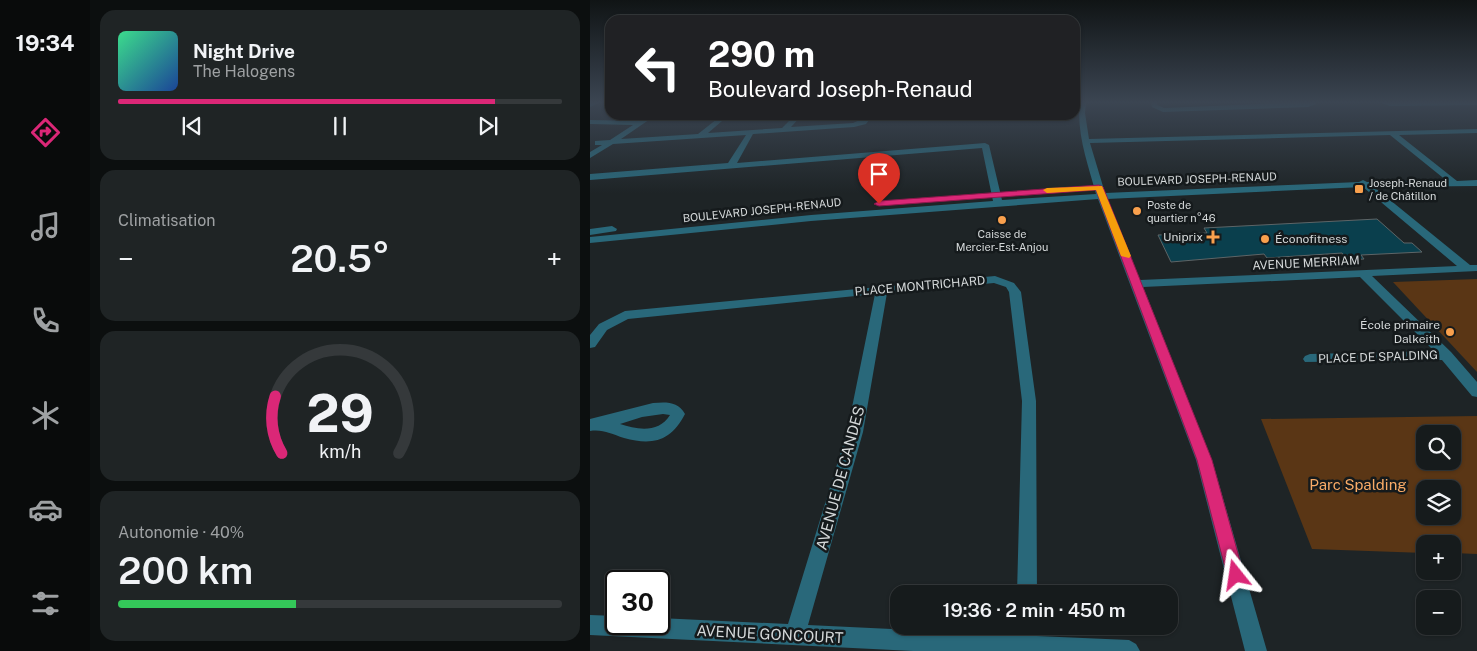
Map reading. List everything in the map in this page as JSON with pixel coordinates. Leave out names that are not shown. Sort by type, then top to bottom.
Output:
[{"type":"street","points":[[590,149],[615,132]]},
{"type":"street","points":[[590,156],[626,132]]},
{"type":"street","points":[[700,136],[704,132]]},
{"type":"street","points":[[598,143],[746,132]]},
{"type":"street","points":[[732,164],[751,132]]},
{"type":"street","points":[[1084,132],[1100,191],[1204,460],[1256,651]]},
{"type":"street","points":[[1086,141],[1377,132]]},
{"type":"street","points":[[1390,132],[1456,183]]},
{"type":"street","points":[[590,176],[985,145],[996,198]]},
{"type":"street","name":"BOULEVARD JOSEPH-RENAUD","points":[[1176,188],[1261,180],[1477,175]]},
{"type":"street","points":[[1357,177],[1472,268]]},
{"type":"street","points":[[1261,180],[1269,188]]},
{"type":"street","name":"BOULEVARD JOSEPH-RENAUD","points":[[590,232],[1100,191],[1477,183]]},
{"type":"street","name":"BOULEVARD JOSEPH-RENAUD","points":[[590,240],[996,198]]},
{"type":"street","name":"AVENUE MERRIAM","points":[[1137,284],[1472,268]]},
{"type":"street","points":[[1363,274],[1446,355],[1477,392]]},
{"type":"street","name":"PLACE MONTRICHARD","points":[[590,344],[603,327],[616,318],[626,315],[995,279],[1010,285],[1015,292],[1029,401],[1028,585]]},
{"type":"street","name":"AVENUE DE CANDES","points":[[795,635],[856,432],[882,290]]},
{"type":"street","name":"PLACE DE SPALDING","points":[[1310,359],[1446,355]]},
{"type":"street","name":"AVENUE GONCOURT","points":[[590,625],[795,635],[1027,636],[1129,651]]},
{"type":"green space","points":[[1477,279],[1477,372],[1393,282]]},
{"type":"green space","name":"Parc Spalding","points":[[1477,416],[1477,554],[1461,553],[1461,535],[1416,535],[1416,553],[1312,549],[1261,419]]},
{"type":"building","points":[[1377,219],[1404,243],[1412,243],[1422,252],[1361,255],[1364,259],[1347,260],[1342,253],[1267,258],[1264,254],[1171,262],[1158,235],[1207,233],[1204,228]]},
{"type":"slow traffic","points":[[1047,190],[1099,187],[1126,256]]},
{"type":"place","name":"Joseph-Renaud / de Châtillon","points":[[1359,189]]},
{"type":"place","name":"Poste de quartier n°46","points":[[1137,211]]},
{"type":"place","name":"Caisse de Mercier-Est-Anjou","points":[[1002,220]]},
{"type":"place","name":"Uniprix","points":[[1213,237]]},
{"type":"place","name":"Éconofitness","points":[[1265,239]]},
{"type":"place","name":"École primaire Dalkeith","points":[[1450,332]]},
{"type":"route","points":[[879,204],[1099,187],[1204,460],[1236,575]]}]
